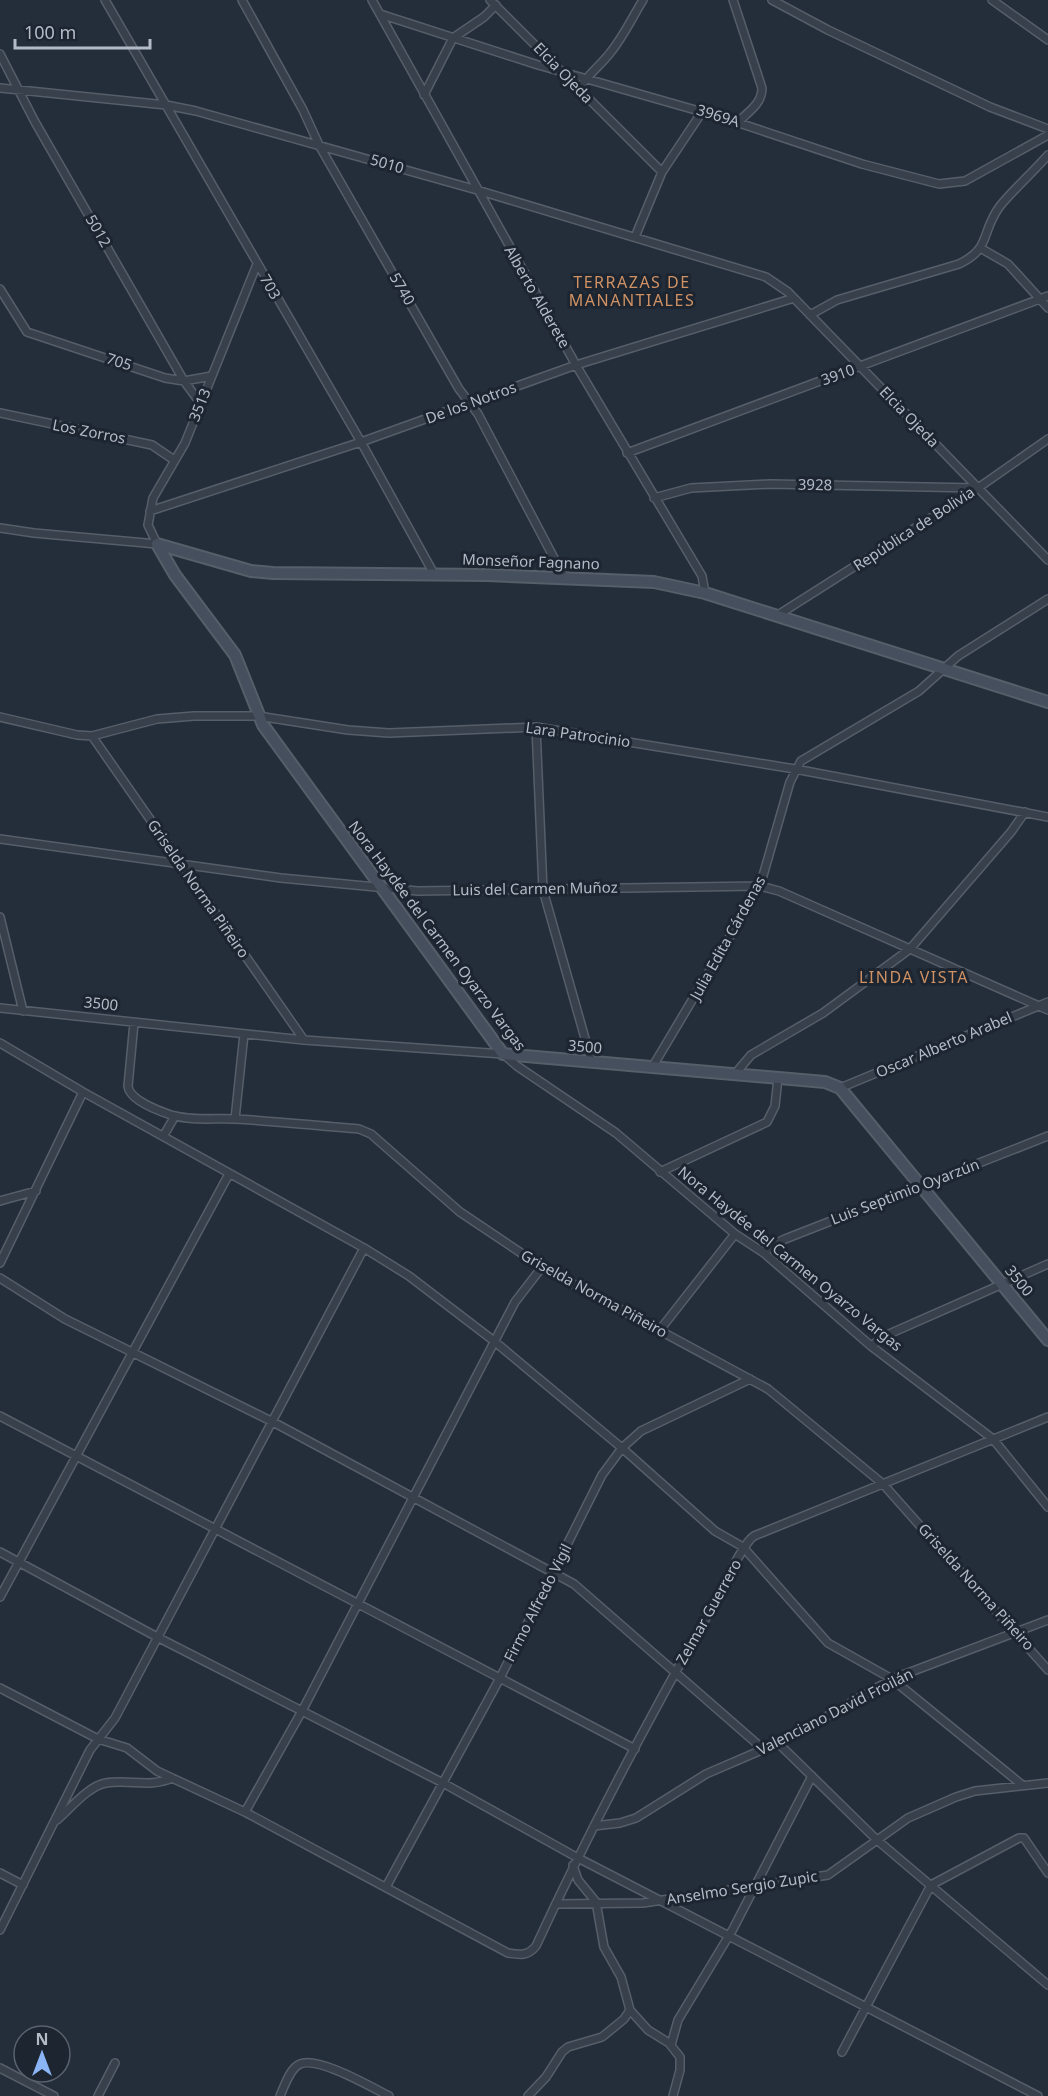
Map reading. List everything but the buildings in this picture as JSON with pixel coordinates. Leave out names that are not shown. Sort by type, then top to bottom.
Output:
[{"type":"street","name":"703","points":[[105,0],[361,442],[434,574]]},
{"type":"street","name":"5740","points":[[242,0],[303,110],[319,145],[459,389],[470,402],[564,577]]},
{"type":"street","name":"Alberto Alderete","points":[[372,0],[576,365],[702,576],[705,593]]},
{"type":"street","points":[[579,89],[585,78],[598,69],[612,51],[643,0]]},
{"type":"street","points":[[733,0],[762,88],[762,97],[738,122]]},
{"type":"street","points":[[772,0],[828,30],[990,107],[1048,129]]},
{"type":"street","points":[[992,0],[1048,40]]},
{"type":"street","points":[[424,95],[453,38],[484,17],[493,3]]},
{"type":"street","name":"Elcia Ojeda","points":[[493,3],[662,172]]},
{"type":"street","name":"3969A","points":[[380,14],[585,78],[738,122],[862,164],[939,184],[965,181],[1048,135]]},
{"type":"street","name":"5012","points":[[0,54],[21,90],[35,122],[184,381],[201,404]]},
{"type":"street","name":"5010","points":[[0,88],[166,105],[477,190],[511,203],[766,277]]},
{"type":"street","points":[[634,237],[662,172],[702,112]]},
{"type":"street","points":[[810,315],[837,300],[959,264],[974,257],[982,249],[995,214],[1048,155]]},
{"type":"street","points":[[982,249],[1008,264],[1048,308]]},
{"type":"street","name":"3513","points":[[150,511],[153,498],[201,404],[256,264]]},
{"type":"street","name":"Elcia Ojeda","points":[[766,277],[794,298],[1048,560]]},
{"type":"street","name":"705","points":[[0,289],[27,332],[165,378],[184,381],[212,376]]},
{"type":"street","name":"3910","points":[[627,453],[1048,296]]},
{"type":"street","name":"De los Notros","points":[[150,511],[361,442],[576,365],[794,298]]},
{"type":"street","name":"Los Zorros","points":[[0,413],[152,445],[174,460]]},
{"type":"street","name":"República de Bolivia","points":[[778,615],[978,488],[1048,440]]},
{"type":"street","name":"3928","points":[[654,498],[691,488],[760,485],[978,488]]},
{"type":"street","points":[[150,511],[148,525],[157,544]]},
{"type":"street","name":"Monseñor Fagnano","points":[[0,528],[157,544],[251,571],[273,573],[564,577],[654,582],[705,593],[778,615],[1048,702]]},
{"type":"street","name":"Nora Haydée del Carmen Oyarzo Vargas","points":[[157,544],[175,575],[235,656],[258,716],[380,888],[503,1054],[517,1066],[616,1133],[735,1234],[764,1253],[871,1346],[993,1439],[1048,1507]]},
{"type":"street","points":[[795,769],[801,761],[919,691],[958,656],[1048,599]]},
{"type":"street","name":"Lara Patrocinio","points":[[0,717],[77,735],[92,736],[177,716],[258,716],[348,730],[389,733],[536,727],[795,769],[1048,817]]},
{"type":"street","points":[[536,727],[543,890],[592,1063]]},
{"type":"street","name":"Griselda Norma Piñeiro","points":[[92,736],[304,1040]]},
{"type":"street","name":"Julia Edita Cárdenas","points":[[653,1066],[760,886],[795,769]]},
{"type":"street","points":[[735,1074],[751,1055],[824,1013],[910,949],[1011,832],[1025,812]]},
{"type":"street","name":"Luis del Carmen Muñoz","points":[[0,839],[281,878],[418,891],[760,886],[779,891],[1048,1010]]},
{"type":"street","points":[[0,917],[23,1011]]},
{"type":"street","name":"Oscar Alberto Arabel","points":[[840,1088],[1048,1002]]},
{"type":"street","name":"3500","points":[[0,1008],[304,1040],[653,1066],[825,1082],[840,1088],[1048,1340]]},
{"type":"street","name":"Griselda Norma Piñeiro","points":[[134,1023],[128,1092],[133,1097],[175,1116],[359,1129],[371,1134],[460,1212],[542,1267],[768,1389],[883,1484],[1017,1632],[1048,1670]]},
{"type":"street","points":[[235,1119],[244,1034]]},
{"type":"street","points":[[0,1043],[83,1092],[364,1248],[409,1276],[494,1341],[622,1448],[715,1531],[743,1547],[828,1643],[892,1679],[1021,1784]]},
{"type":"street","points":[[660,1172],[767,1122],[775,1106],[778,1078]]},
{"type":"street","points":[[0,1263],[83,1092]]},
{"type":"street","points":[[164,1135],[175,1116]]},
{"type":"street","name":"Luis Septimio Oyarzún","points":[[764,1253],[772,1245],[785,1239],[1048,1136]]},
{"type":"street","points":[[0,1598],[229,1174]]},
{"type":"street","points":[[0,1201],[36,1191]]},
{"type":"street","points":[[659,1331],[735,1234]]},
{"type":"street","points":[[0,1930],[52,1824],[98,1739],[115,1718],[364,1248]]},
{"type":"street","points":[[871,1346],[889,1334],[1000,1282],[1048,1264]]},
{"type":"street","points":[[245,1812],[302,1711],[494,1341],[524,1287],[542,1267]]},
{"type":"street","points":[[0,1278],[65,1319],[273,1422],[574,1584],[763,1749]]},
{"type":"street","name":"Firmo Alfredo Vigil","points":[[386,1887],[500,1678],[602,1475],[622,1448],[641,1431],[750,1379]]},
{"type":"street","points":[[0,1416],[635,1749]]},
{"type":"street","name":"Zelmar Guerrero","points":[[386,1887],[508,1953],[519,1955],[530,1953],[536,1947],[573,1865],[675,1672],[735,1568],[743,1547],[754,1536],[1048,1417]]},
{"type":"street","points":[[0,1552],[156,1637],[443,1783],[578,1858],[867,2005],[1038,2096]]},
{"type":"street","name":"Valenciano David Froilán","points":[[594,1826],[620,1823],[636,1818],[706,1774],[777,1743],[892,1679],[1048,1620]]},
{"type":"street","points":[[0,1688],[98,1739],[135,1752],[157,1771],[245,1812],[386,1887]]},
{"type":"street","points":[[777,1743],[877,1840],[1048,1985]]},
{"type":"street","points":[[671,2045],[678,2019],[729,1935],[812,1776]]},
{"type":"street","points":[[52,1824],[95,1787],[105,1783],[153,1785],[172,1778]]},
{"type":"street","name":"Anselmo Sergio Zupic","points":[[555,1904],[662,1901],[828,1875],[908,1818],[956,1797],[1021,1784],[1048,1783]]},
{"type":"street","points":[[842,2052],[931,1886],[1019,1838],[1024,1838],[1030,1843],[1048,1873]]},
{"type":"street","points":[[573,1865],[578,1880],[596,1902],[604,1947],[621,1977],[630,2010],[648,2030],[671,2045],[681,2062],[672,2096]]},
{"type":"street","points":[[0,1873],[23,1885]]},
{"type":"street","points":[[528,2096],[546,2077],[562,2052],[568,2047],[602,2037],[624,2019],[630,2010]]},
{"type":"street","points":[[98,2096],[115,2063]]},
{"type":"street","points":[[280,2096],[295,2067],[301,2063],[315,2063],[389,2096]]},
{"type":"street","points":[[0,2068],[54,2096]]},
{"type":"district","name":"TERRAZAS DE MANANTIALES","points":[[632,291]]},
{"type":"district","name":"LINDA VISTA","points":[[914,977]]}]
